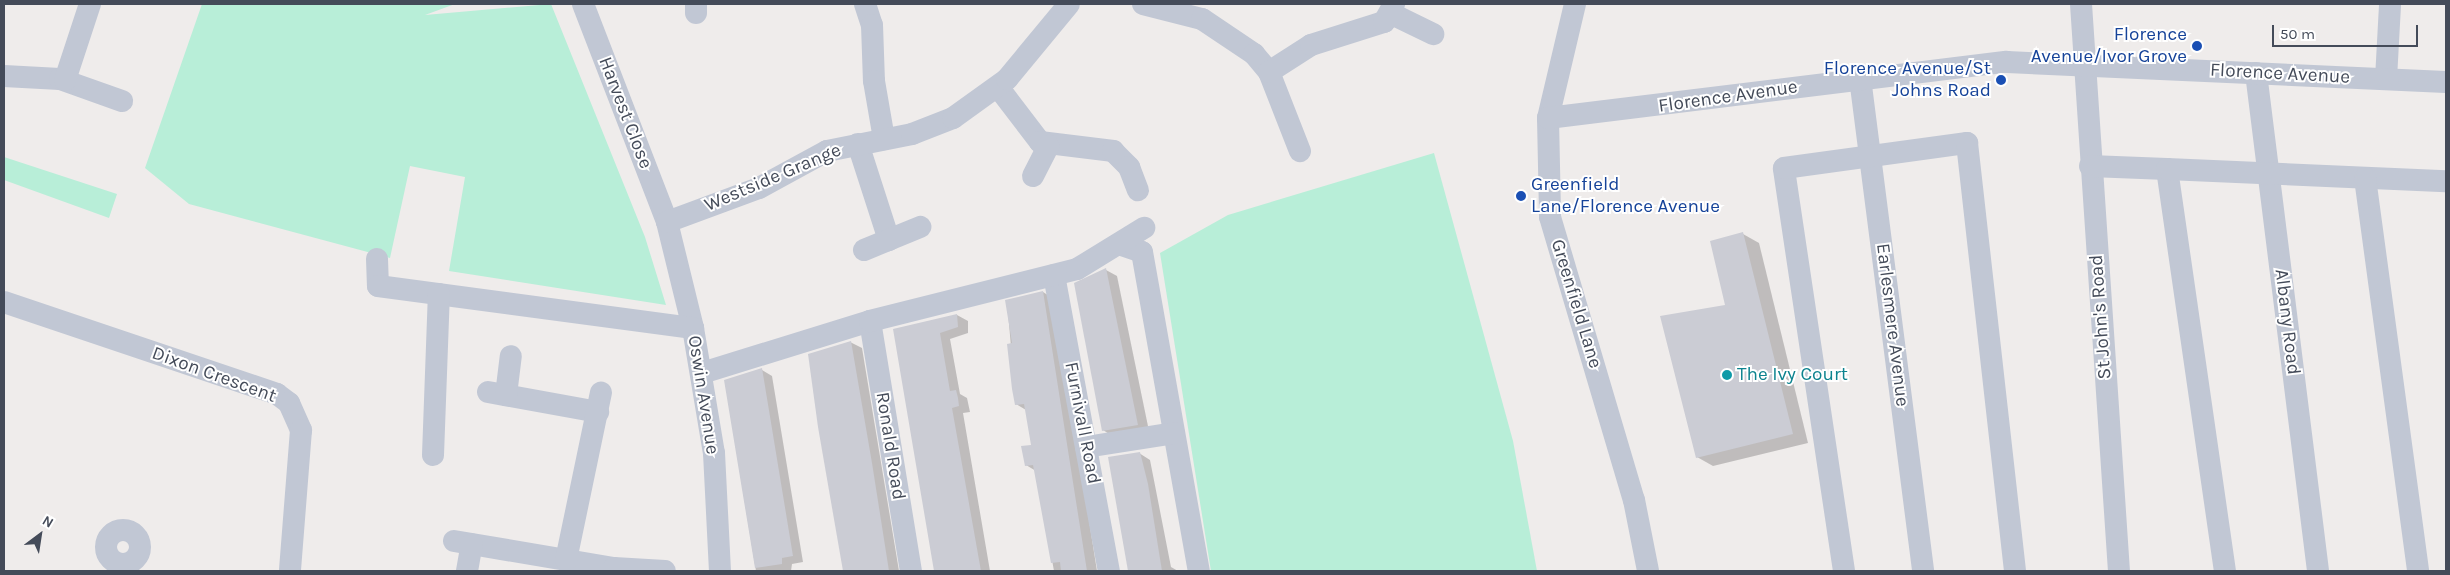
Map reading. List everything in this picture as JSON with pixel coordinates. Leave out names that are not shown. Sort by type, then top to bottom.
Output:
[{"type":"street","points":[[65,80],[90,4]]},
{"type":"street","name":"Harvest Close","points":[[583,4],[666,222]]},
{"type":"street","points":[[865,4],[872,25],[874,81],[884,139]]},
{"type":"street","name":"Westside Grange","points":[[666,222],[759,188],[827,151],[932,128],[998,87],[1069,4]]},
{"type":"street","points":[[1143,4],[1202,19],[1232,37],[1269,72],[1300,151]]},
{"type":"street","name":"Greenfield Lane","points":[[1575,4],[1548,118],[1550,217],[1634,500],[1648,571]]},
{"type":"street","name":"St John's Road","points":[[2081,4],[2082,62],[2119,571]]},
{"type":"street","points":[[2386,79],[2390,4]]},
{"type":"street","points":[[1269,72],[1311,45],[1372,28],[1393,9],[1434,34]]},
{"type":"street","name":"Florence Avenue","points":[[1548,118],[1860,78],[2008,62],[2082,62],[2446,82]]},
{"type":"street","name":"Albany Road","points":[[2256,73],[2318,571]]},
{"type":"street","points":[[4,76],[65,80],[122,101]]},
{"type":"street","name":"Earlesmere Avenue","points":[[1860,78],[1924,571]]},
{"type":"street","points":[[998,87],[1048,146],[1113,151],[1129,167],[1138,190]]},
{"type":"street","points":[[1844,571],[1784,168],[1967,142],[2015,571]]},
{"type":"street","points":[[858,144],[889,240]]},
{"type":"street","points":[[1033,176],[1048,146]]},
{"type":"street","points":[[2090,166],[2446,181]]},
{"type":"street","points":[[2167,169],[2225,571]]},
{"type":"street","points":[[2365,178],[2418,571]]},
{"type":"street","name":"Oswin Avenue","points":[[666,222],[693,328],[702,373],[715,472],[720,571]]},
{"type":"street","points":[[864,250],[920,227]]},
{"type":"street","points":[[702,373],[870,321],[1077,269],[1144,228]]},
{"type":"street","points":[[1119,244],[1142,252],[1199,571]]},
{"type":"street","points":[[377,259],[378,286],[693,328]]},
{"type":"street","name":"Furnivall Road","points":[[1054,274],[1110,571]]},
{"type":"street","points":[[432,455],[439,294]]},
{"type":"street","name":"Dixon Crescent","points":[[4,302],[277,394],[289,403],[301,430],[290,571]]},
{"type":"street","name":"Ronald Road","points":[[870,321],[911,571]]},
{"type":"street","points":[[510,356],[497,393],[599,402],[566,560]]},
{"type":"street","points":[[1086,447],[1174,432]]},
{"type":"street","points":[[467,571],[463,543],[614,570],[665,571]]},
{"type":"green space","points":[[202,4],[455,4],[425,15],[551,4],[645,237],[666,305],[449,271],[465,177],[410,166],[390,258],[189,204],[145,168]]},
{"type":"green space","points":[[1434,153],[1513,441],[1537,571],[1211,571],[1160,253],[1228,215]]},
{"type":"green space","points":[[4,157],[117,194],[109,218],[4,180]]},
{"type":"building","name":"The Ivy Court","points":[[1743,232],[1793,434],[1696,458],[1660,316],[1725,305],[1710,241]]},
{"type":"building","points":[[1106,268],[1138,425],[1102,431],[1074,283]]},
{"type":"building","points":[[1043,291],[1087,571],[1061,571],[1060,562],[1051,563],[1033,465],[1025,466],[1021,446],[1031,445],[1024,404],[1015,405],[1012,389],[1007,344],[1012,343],[1005,300]]},
{"type":"building","points":[[957,314],[958,327],[940,333],[950,391],[956,390],[958,398],[959,406],[952,408],[981,571],[934,571],[893,329]]},
{"type":"building","points":[[851,341],[889,571],[843,571],[818,427],[808,354]]},
{"type":"building","points":[[762,368],[793,556],[782,558],[782,564],[755,568],[724,380]]},
{"type":"building","points":[[1140,452],[1148,484],[1162,571],[1128,571],[1108,457]]},
{"type":"place","name":"Florence Avenue/Ivor Grove","points":[[2197,46]]},
{"type":"place","name":"Florence Avenue/St Johns Road","points":[[2001,80]]},
{"type":"place","name":"Greenfield Lane/Florence Avenue","points":[[1521,196]]},
{"type":"place","name":"The Ivy Court","points":[[1727,375]]}]
